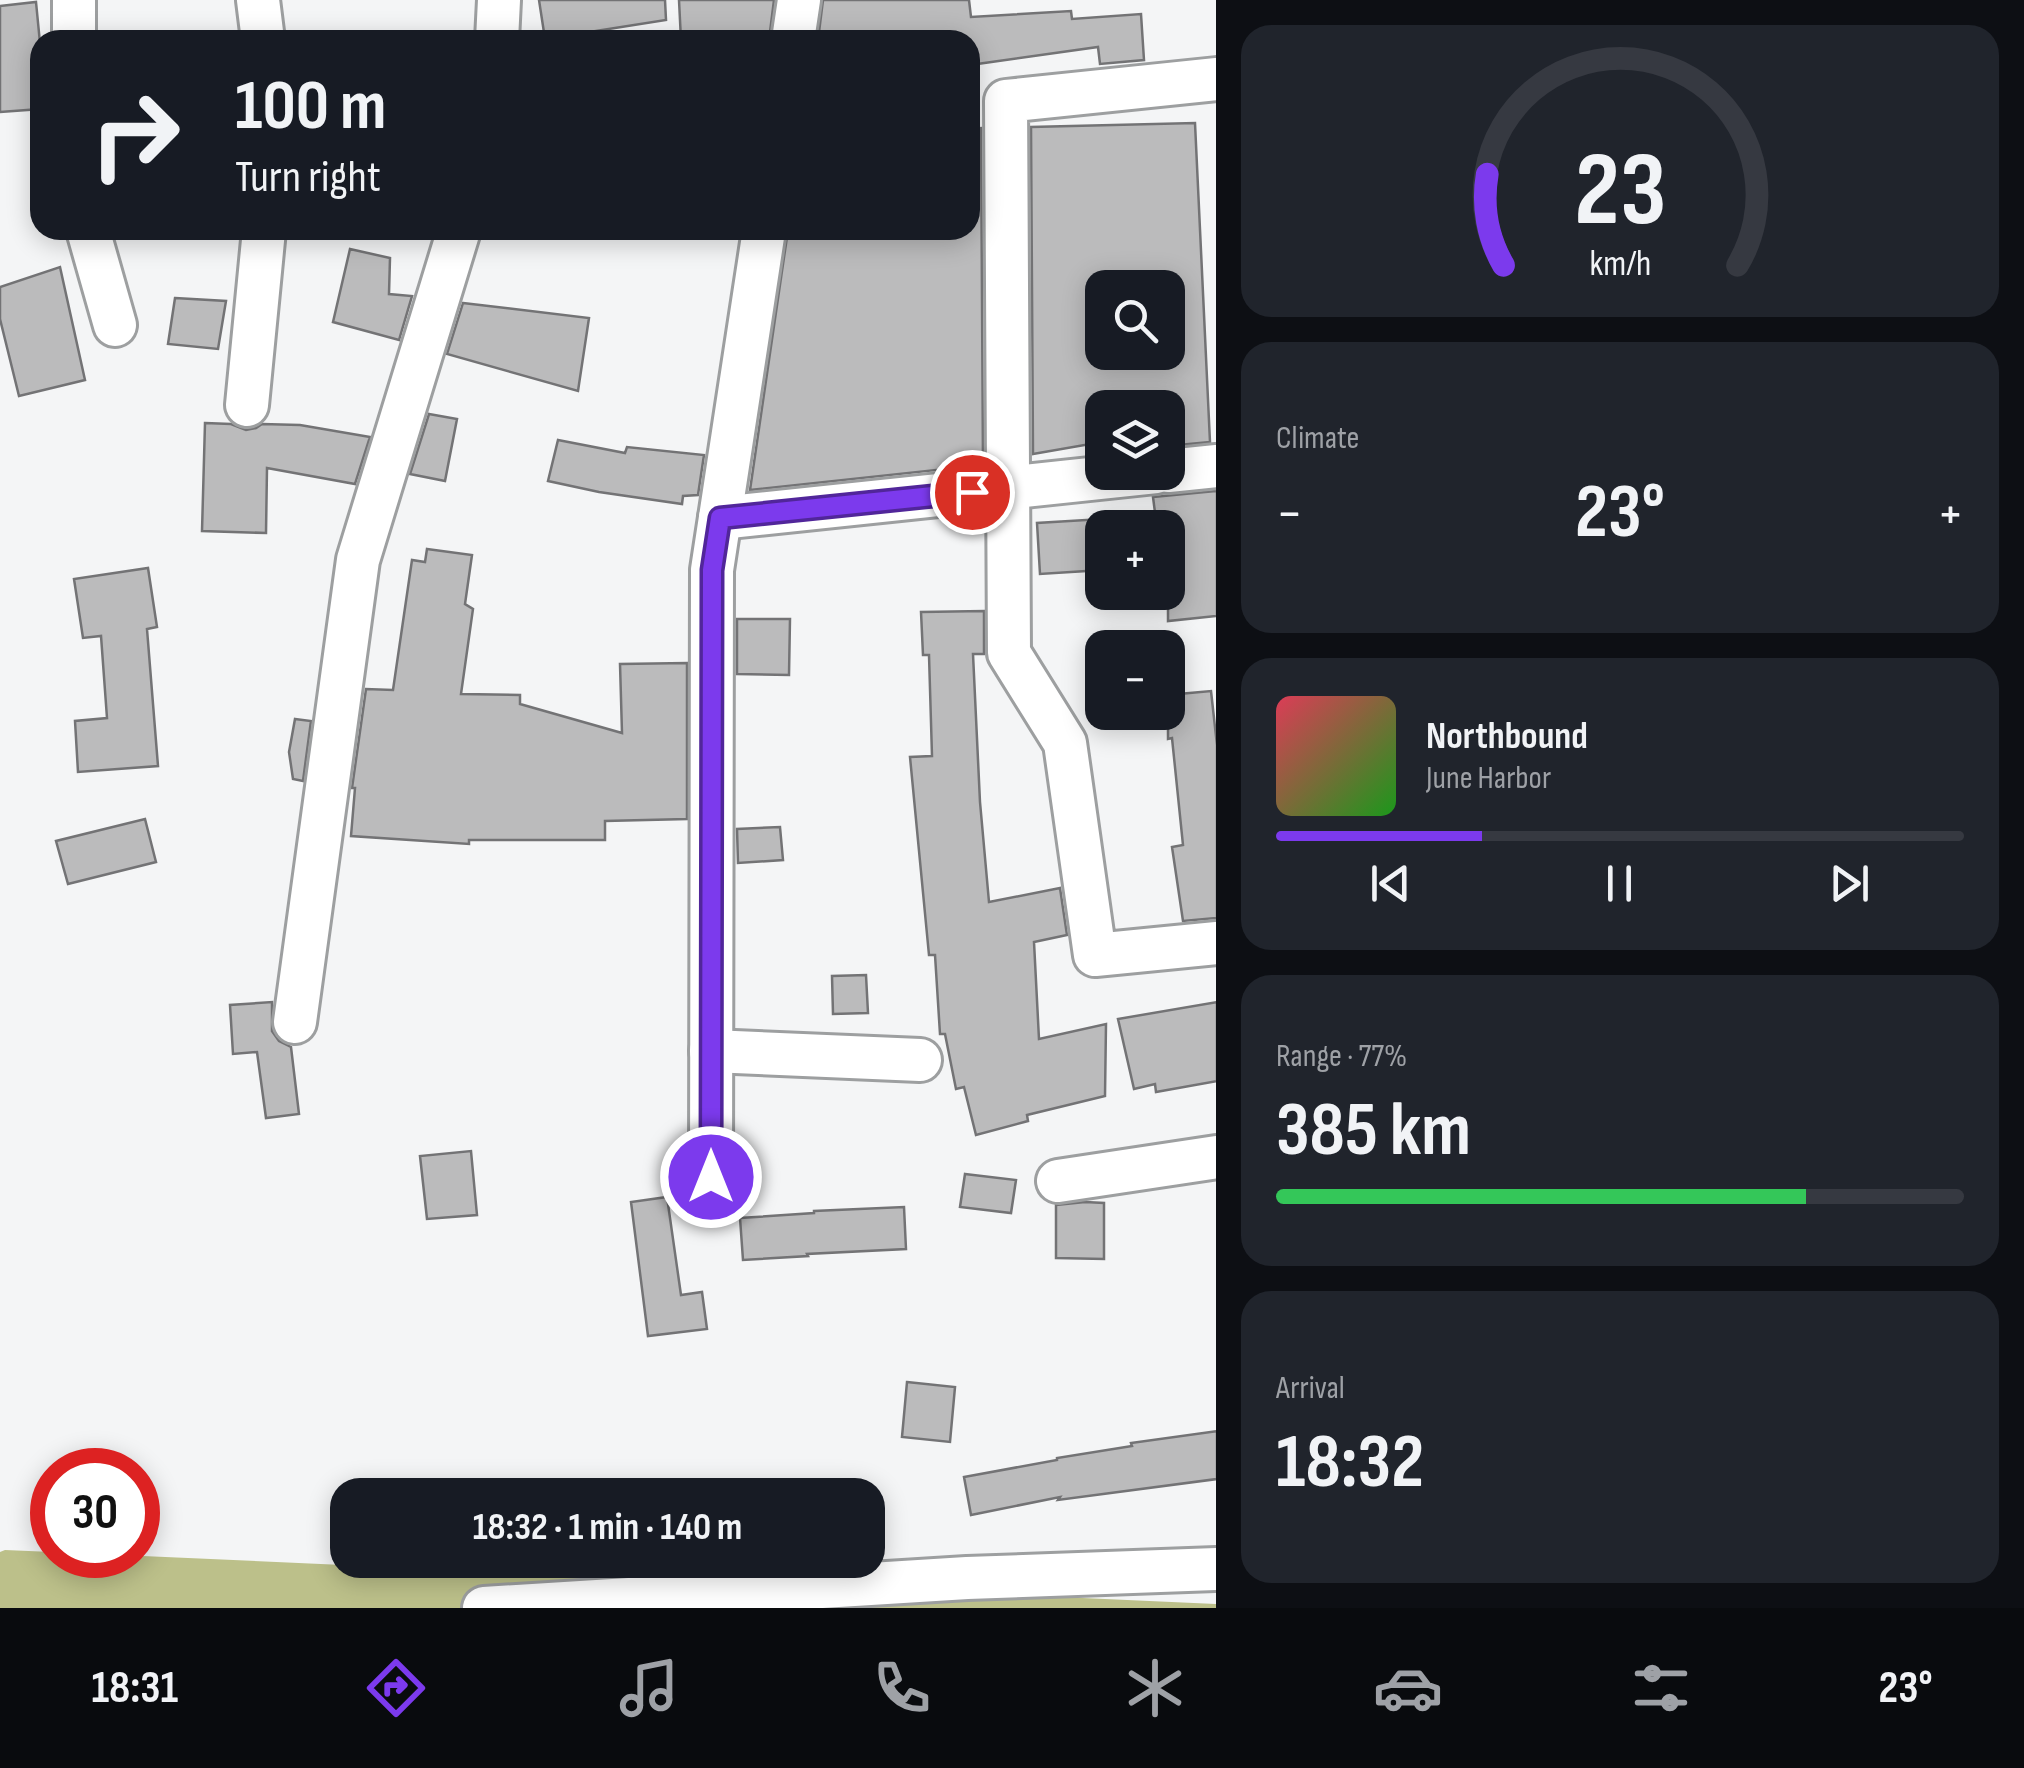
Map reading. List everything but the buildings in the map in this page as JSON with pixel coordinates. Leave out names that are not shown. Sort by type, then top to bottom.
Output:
[{"type":"street","points":[[74,0],[74,30]]},
{"type":"street","points":[[258,0],[262,30]]},
{"type":"street","points":[[497,30],[499,0]]},
{"type":"street","points":[[794,30],[799,0]]},
{"type":"street","points":[[1216,79],[1006,101],[1009,653],[1065,743],[1095,955],[1216,943]]},
{"type":"street","points":[[91,240],[115,325]]},
{"type":"street","points":[[247,405],[263,240]]},
{"type":"street","points":[[295,1022],[358,560],[456,240]]},
{"type":"street","points":[[711,1177],[712,570],[762,240]]},
{"type":"street","points":[[1185,469],[1216,466]]},
{"type":"street","points":[[720,518],[1085,480]]},
{"type":"street","points":[[712,1051],[920,1060]]},
{"type":"street","points":[[1058,1181],[1216,1156]]},
{"type":"street","points":[[484,1608],[967,1578],[1216,1569]]},
{"type":"green space","points":[[5,1550],[30,1551],[30,1578],[160,1578],[160,1557],[330,1564],[330,1578],[635,1578],[1216,1604],[1216,1608],[0,1608],[0,1552]]},
{"type":"route","points":[[711,1177],[712,570],[720,518],[972,492]]}]
